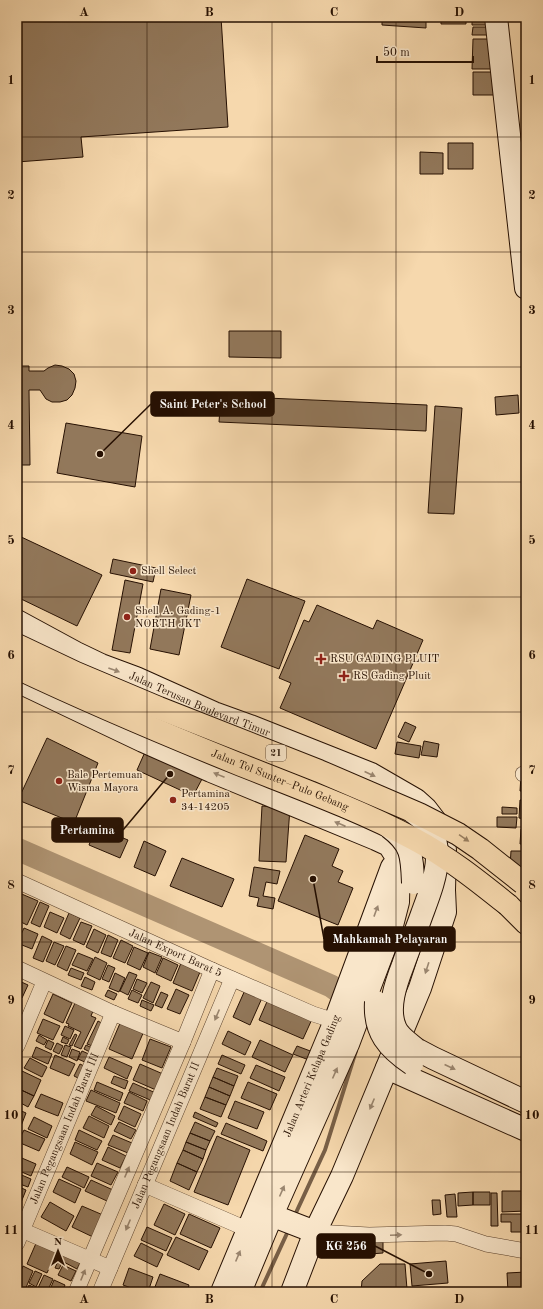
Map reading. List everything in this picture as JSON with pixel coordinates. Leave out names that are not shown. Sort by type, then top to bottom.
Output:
[{"type":"highway","name":"21","points":[[17,645],[83,676],[159,708],[318,771],[419,814],[480,849],[526,886]]},
{"type":"highway","name":"Jalan Tol Sunter–Pulo Gebang","points":[[17,667],[74,695],[156,731],[351,809],[414,839],[440,854],[480,882],[508,905],[526,923]]},
{"type":"street","points":[[496,17],[526,288]]},
{"type":"street","name":"Jalan Terusan Boulevard Timur","points":[[17,621],[101,665],[136,678],[214,712],[371,774],[416,800],[426,809],[436,822],[444,839],[445,851]]},
{"type":"street","points":[[17,637],[111,685],[350,782],[384,797],[420,817],[428,826],[434,837],[438,853],[438,861],[434,882],[397,980],[392,1004],[395,1029],[416,1049],[526,1102]]},
{"type":"street","points":[[17,667],[106,707],[376,819],[398,833],[404,839],[410,854],[413,883],[376,1002],[375,1012],[377,1024],[382,1038],[402,1057],[412,1064],[526,1121]]},
{"type":"street","points":[[17,681],[142,741],[389,845],[399,861],[429,853],[445,851]]},
{"type":"street","points":[[290,804],[312,750]]},
{"type":"street","name":"Jalan Arteri Kelapa Gading","points":[[240,1292],[289,1222],[405,1028],[420,988],[444,912],[445,851]]},
{"type":"street","name":"Jalan Arteri Kelapa Gading","points":[[278,1292],[289,1222],[342,1021],[390,933],[398,902],[399,861]]},
{"type":"street","name":"Jalan Export Barat 5","points":[[17,881],[232,979],[313,1014],[342,1021]]},
{"type":"street","name":"Jalan Arteri Kelapa Gading","points":[[384,1063],[399,991],[433,908],[444,890]]},
{"type":"street","points":[[17,968],[112,1013],[183,1042]]},
{"type":"street","name":"Jalan Pegangsaan Indah Barat II","points":[[76,1292],[91,1260],[212,970]]},
{"type":"street","name":"Jalan Pegangsaan Indah Barat II","points":[[100,1292],[232,979]]},
{"type":"street","points":[[17,1046],[44,982]]},
{"type":"street","name":"Jalan Pegangsaan Indah Barat III","points":[[19,1234],[112,1013]]},
{"type":"street","points":[[384,1063],[526,1130]]},
{"type":"street","points":[[145,1186],[249,1230]]},
{"type":"street","points":[[289,1222],[369,1235],[456,1234],[486,1244],[526,1252]]},
{"type":"street","name":"Jalan Arteri Kelapa Gading","points":[[222,1292],[249,1230],[289,1222]]},
{"type":"street","name":"Jalan Arteri Kelapa Gading","points":[[289,1222],[292,1292]]},
{"type":"street","points":[[19,1234],[109,1268]]},
{"type":"building","points":[[17,17],[221,17],[228,127],[81,137],[83,157],[17,162]]},
{"type":"building","points":[[382,17],[426,17],[426,28],[382,25]]},
{"type":"building","points":[[441,17],[466,17],[466,24],[441,24]]},
{"type":"building","points":[[472,17],[494,17],[494,25],[472,25]]},
{"type":"building","points":[[473,27],[495,27],[495,35],[472,35]]},
{"type":"building","points":[[473,39],[495,39],[495,69],[472,69]]},
{"type":"building","points":[[473,72],[495,72],[495,95],[473,95]]},
{"type":"building","points":[[448,143],[473,143],[473,169],[448,169]]},
{"type":"building","points":[[420,152],[443,153],[443,174],[420,174]]},
{"type":"building","points":[[229,331],[281,331],[281,358],[229,357]]},
{"type":"building","points":[[55,365],[69,369],[74,374],[76,381],[75,388],[72,395],[67,400],[60,402],[52,402],[46,399],[40,390],[29,390],[30,465],[17,465],[17,366],[29,366],[29,371],[44,371]]},
{"type":"building","points":[[518,395],[519,413],[496,415],[495,397]]},
{"type":"building","points":[[221,396],[427,405],[426,431],[219,422]]},
{"type":"building","points":[[435,406],[462,408],[454,514],[428,513]]},
{"type":"building","points":[[66,423],[142,436],[135,487],[57,473]]},
{"type":"building","points":[[17,535],[102,575],[77,626],[17,597]]},
{"type":"building","name":"Shell Select","points":[[113,559],[156,568],[153,582],[110,573]]},
{"type":"building","points":[[247,579],[305,601],[279,669],[221,647]]},
{"type":"building","name":"Shell A. Gading-1 NORTH JKT","points":[[125,580],[143,584],[130,653],[112,650]]},
{"type":"building","points":[[161,589],[191,595],[179,655],[150,649]]},
{"type":"building","name":"RS Gading Pluit","points":[[317,605],[373,629],[377,620],[423,640],[376,749],[280,708],[291,683],[279,678],[304,620],[309,622]]},
{"type":"building","points":[[405,722],[416,727],[409,742],[398,737]]},
{"type":"building","name":"Bale Pertemuan Wisma Mayora","points":[[47,738],[98,763],[74,823],[18,800]]},
{"type":"building","points":[[424,741],[439,744],[437,757],[421,755]]},
{"type":"building","points":[[397,742],[421,746],[419,758],[395,754]]},
{"type":"building","points":[[145,752],[202,779],[193,796],[137,770]]},
{"type":"building","points":[[521,775],[526,776],[526,791],[520,791]]},
{"type":"building","points":[[520,800],[526,800],[525,819],[519,818]]},
{"type":"building","points":[[262,806],[290,808],[286,862],[259,861]]},
{"type":"building","points":[[502,807],[517,808],[517,814],[502,814]]},
{"type":"building","points":[[497,817],[517,817],[516,828],[497,827]]},
{"type":"building","points":[[96,827],[128,840],[120,858],[89,845]]},
{"type":"building","points":[[521,829],[526,829],[526,844],[520,844]]},
{"type":"building","points":[[305,835],[339,849],[332,866],[343,871],[338,882],[353,888],[338,925],[278,901]]},
{"type":"building","points":[[144,841],[166,851],[155,876],[134,867]]},
{"type":"building","points":[[511,851],[526,851],[526,867],[510,866]]},
{"type":"building","points":[[182,858],[234,879],[222,907],[170,886]]},
{"type":"building","points":[[254,867],[280,871],[277,884],[266,882],[263,896],[275,898],[273,909],[257,906],[259,898],[249,896]]},
{"type":"building","points":[[17,892],[38,901],[27,925],[17,920]]},
{"type":"building","points":[[40,902],[49,906],[40,927],[31,923]]},
{"type":"building","points":[[50,912],[64,918],[57,933],[44,927]]},
{"type":"building","points":[[69,913],[80,918],[70,939],[60,934]]},
{"type":"building","points":[[81,922],[92,926],[84,945],[73,940]]},
{"type":"building","points":[[17,923],[21,925],[17,935]]},
{"type":"building","points":[[24,928],[38,934],[32,949],[17,943]]},
{"type":"building","points":[[94,929],[106,935],[98,953],[86,947]]},
{"type":"building","points":[[108,935],[118,940],[111,957],[101,953]]},
{"type":"building","points":[[42,936],[52,941],[43,962],[33,958]]},
{"type":"building","points":[[121,940],[133,946],[125,963],[113,958]]},
{"type":"building","points":[[54,942],[64,946],[55,965],[46,961]]},
{"type":"building","points":[[66,946],[76,950],[67,971],[57,966]]},
{"type":"building","points":[[134,947],[148,953],[140,970],[127,964]]},
{"type":"building","points":[[149,952],[162,957],[155,973],[143,967]]},
{"type":"building","points":[[78,953],[93,959],[87,971],[72,965]]},
{"type":"building","points":[[95,957],[107,963],[100,980],[87,974]]},
{"type":"building","points":[[163,958],[178,965],[171,981],[156,974]]},
{"type":"building","points":[[181,963],[200,972],[192,991],[173,983]]},
{"type":"building","points":[[108,965],[115,968],[109,982],[102,979]]},
{"type":"building","points":[[71,968],[84,973],[81,980],[68,975]]},
{"type":"building","points":[[129,972],[137,975],[128,995],[120,991]]},
{"type":"building","points":[[115,973],[125,978],[119,992],[109,988]]},
{"type":"building","points":[[85,977],[95,982],[92,990],[81,986]]},
{"type":"building","points":[[137,979],[147,983],[142,993],[133,989]]},
{"type":"building","points":[[17,980],[28,985],[22,998],[17,996]]},
{"type":"building","points":[[151,982],[160,986],[153,1003],[143,998]]},
{"type":"building","points":[[176,989],[189,995],[180,1014],[167,1009]]},
{"type":"building","points":[[108,990],[117,994],[114,1000],[105,996]]},
{"type":"building","points":[[132,990],[142,995],[138,1003],[128,999]]},
{"type":"building","points":[[245,990],[262,998],[250,1025],[233,1017]]},
{"type":"building","points":[[161,992],[168,995],[162,1008],[155,1005]]},
{"type":"building","points":[[53,994],[72,1003],[63,1023],[44,1014]]},
{"type":"building","points":[[269,997],[313,1017],[303,1039],[259,1020]]},
{"type":"building","points":[[142,1000],[154,1005],[151,1011],[140,1006]]},
{"type":"building","points":[[75,1003],[93,1011],[91,1016],[96,1018],[81,1049],[74,1046],[81,1032],[68,1026],[69,1024],[66,1023]]},
{"type":"building","points":[[43,1019],[60,1026],[53,1040],[37,1033]]},
{"type":"building","points":[[98,1021],[105,1025],[95,1047],[87,1044]]},
{"type":"building","points":[[121,1021],[144,1031],[132,1059],[109,1049]]},
{"type":"building","points":[[65,1026],[74,1030],[70,1039],[61,1035]]},
{"type":"building","points":[[228,1031],[251,1042],[245,1055],[222,1044]]},
{"type":"building","points":[[75,1034],[77,1035],[72,1046],[69,1045]]},
{"type":"building","points":[[39,1035],[47,1040],[44,1045],[36,1041]]},
{"type":"building","points":[[63,1037],[69,1040],[67,1044],[61,1042]]},
{"type":"building","points":[[150,1039],[171,1047],[162,1068],[142,1060]]},
{"type":"building","points":[[48,1040],[54,1043],[51,1050],[45,1047]]},
{"type":"building","points":[[260,1040],[293,1055],[285,1072],[252,1057]]},
{"type":"building","points":[[57,1043],[63,1046],[59,1054],[53,1051]]},
{"type":"building","points":[[65,1045],[71,1047],[67,1057],[61,1055]]},
{"type":"building","points":[[86,1045],[94,1049],[92,1053],[84,1049]]},
{"type":"building","points":[[297,1046],[313,1052],[309,1060],[293,1054]]},
{"type":"building","points":[[36,1047],[52,1054],[48,1064],[32,1057]]},
{"type":"building","points":[[72,1049],[80,1052],[77,1061],[69,1057]]},
{"type":"building","points":[[82,1051],[91,1055],[87,1063],[78,1059]]},
{"type":"building","points":[[55,1055],[75,1064],[69,1076],[50,1068]]},
{"type":"building","points":[[222,1055],[245,1065],[241,1074],[218,1064]]},
{"type":"building","points":[[109,1057],[132,1067],[127,1079],[104,1068]]},
{"type":"building","points":[[30,1058],[47,1067],[42,1077],[24,1068]]},
{"type":"building","points":[[80,1064],[88,1068],[82,1080],[74,1076]]},
{"type":"building","points":[[140,1064],[163,1074],[156,1090],[133,1080]]},
{"type":"building","points":[[256,1065],[285,1077],[279,1091],[250,1078]]},
{"type":"building","points":[[217,1068],[238,1076],[234,1086],[213,1077]]},
{"type":"building","points":[[22,1071],[41,1080],[34,1096],[17,1088],[17,1082]]},
{"type":"building","points":[[114,1076],[128,1081],[125,1089],[111,1083]]},
{"type":"building","points":[[213,1077],[234,1086],[230,1096],[209,1087]]},
{"type":"building","points":[[97,1082],[123,1093],[120,1101],[94,1090]]},
{"type":"building","points":[[248,1082],[277,1094],[270,1110],[241,1098]]},
{"type":"building","points":[[133,1083],[158,1094],[155,1102],[129,1091]]},
{"type":"building","points":[[209,1087],[230,1096],[226,1105],[205,1097]]},
{"type":"building","points":[[17,1088],[34,1096],[28,1107],[17,1101]]},
{"type":"building","points":[[91,1090],[120,1103],[116,1113],[86,1101]]},
{"type":"building","points":[[129,1092],[147,1101],[143,1111],[124,1103]]},
{"type":"building","points":[[41,1094],[63,1103],[58,1116],[35,1107]]},
{"type":"building","points":[[205,1097],[226,1105],[221,1117],[200,1109]]},
{"type":"building","points":[[235,1101],[264,1112],[257,1129],[228,1118]]},
{"type":"building","points":[[96,1106],[115,1116],[111,1125],[91,1115]]},
{"type":"building","points":[[124,1106],[141,1114],[135,1127],[118,1119]]},
{"type":"building","points":[[17,1109],[26,1113],[21,1126],[17,1124]]},
{"type":"building","points":[[195,1112],[218,1123],[216,1127],[193,1117]]},
{"type":"building","points":[[89,1116],[109,1126],[104,1138],[83,1128]]},
{"type":"building","points":[[34,1117],[52,1126],[47,1138],[28,1129]]},
{"type":"building","points":[[119,1122],[136,1130],[131,1139],[114,1131]]},
{"type":"building","points":[[195,1122],[215,1131],[210,1141],[190,1133]]},
{"type":"building","points":[[226,1123],[267,1141],[263,1151],[221,1134]]},
{"type":"building","points":[[17,1124],[21,1126],[17,1134]]},
{"type":"building","points":[[24,1130],[45,1139],[39,1151],[18,1142]]},
{"type":"building","points":[[79,1130],[102,1141],[97,1150],[75,1140]]},
{"type":"building","points":[[190,1133],[210,1141],[206,1150],[186,1142]]},
{"type":"building","points":[[113,1135],[132,1143],[128,1153],[108,1145]]},
{"type":"building","points":[[217,1136],[250,1150],[228,1205],[194,1192]]},
{"type":"building","points":[[75,1142],[98,1152],[92,1165],[70,1154]]},
{"type":"building","points":[[186,1142],[206,1150],[203,1159],[183,1150]]},
{"type":"building","points":[[108,1147],[126,1156],[120,1168],[102,1160]]},
{"type":"building","points":[[183,1150],[203,1159],[197,1172],[177,1163]]},
{"type":"building","points":[[17,1156],[36,1164],[31,1176],[17,1170]]},
{"type":"building","points":[[97,1163],[118,1172],[111,1185],[91,1176]]},
{"type":"building","points":[[177,1163],[197,1172],[189,1190],[170,1181]]},
{"type":"building","points":[[67,1167],[89,1177],[84,1188],[62,1177]]},
{"type":"building","points":[[17,1173],[31,1179],[28,1187],[17,1183]]},
{"type":"building","points":[[59,1179],[81,1189],[75,1203],[53,1192]]},
{"type":"building","points":[[91,1180],[113,1190],[107,1201],[85,1191]]},
{"type":"building","points":[[17,1186],[26,1190],[20,1205],[17,1204]]},
{"type":"building","points":[[502,1191],[526,1191],[526,1211],[502,1212]]},
{"type":"building","points":[[473,1192],[490,1192],[490,1205],[473,1205]]},
{"type":"building","points":[[473,1192],[473,1205],[458,1206],[458,1193]]},
{"type":"building","points":[[491,1193],[497,1193],[498,1226],[491,1226]]},
{"type":"building","points":[[455,1194],[457,1217],[447,1217],[445,1195]]},
{"type":"building","points":[[432,1200],[440,1200],[441,1214],[433,1215]]},
{"type":"building","points":[[50,1202],[74,1216],[66,1231],[41,1217]]},
{"type":"building","points":[[164,1204],[185,1214],[175,1235],[154,1225]]},
{"type":"building","points":[[82,1206],[103,1215],[93,1237],[72,1227]]},
{"type":"building","points":[[189,1214],[220,1228],[211,1248],[180,1234]]},
{"type":"building","points":[[501,1214],[526,1214],[526,1232],[511,1232],[511,1222],[501,1222]]},
{"type":"building","points":[[147,1227],[172,1238],[166,1251],[141,1240]]},
{"type":"building","points":[[176,1237],[208,1251],[199,1270],[167,1255]]},
{"type":"building","points":[[37,1241],[57,1250],[47,1273],[27,1264]]},
{"type":"building","points":[[370,1242],[383,1242],[383,1253],[370,1254]]},
{"type":"building","points":[[141,1243],[163,1254],[157,1267],[134,1256]]},
{"type":"building","points":[[63,1255],[80,1263],[77,1269],[60,1260]]},
{"type":"building","points":[[58,1261],[62,1263],[59,1269],[55,1268]]},
{"type":"building","points":[[446,1261],[448,1283],[412,1286],[410,1264]]},
{"type":"building","points":[[380,1264],[405,1264],[407,1289],[401,1292],[361,1292],[362,1281]]},
{"type":"building","points":[[63,1265],[76,1271],[71,1281],[58,1275]]},
{"type":"building","points":[[23,1266],[33,1271],[25,1290],[17,1286],[17,1281]]},
{"type":"building","points":[[129,1268],[153,1277],[148,1292],[142,1292],[123,1285]]},
{"type":"building","points":[[35,1271],[42,1274],[36,1287],[29,1283]]},
{"type":"building","points":[[526,1272],[526,1292],[508,1292],[507,1273]]},
{"type":"building","points":[[160,1274],[189,1285],[187,1292],[153,1292]]},
{"type":"building","points":[[44,1275],[53,1279],[47,1292],[38,1288]]},
{"type":"building","points":[[54,1280],[65,1285],[62,1292],[49,1292]]},
{"type":"building","points":[[29,1285],[42,1291],[26,1291]]},
{"type":"building","points":[[127,1288],[138,1292],[125,1292]]},
{"type":"waterway","points":[[17,849],[331,986],[360,1007]]},
{"type":"waterway","points":[[294,1217],[325,1150],[356,1051]]},
{"type":"waterway","points":[[260,1292],[289,1229]]},
{"type":"place","name":"Saint Peter's School","points":[[100,454]]},
{"type":"place","name":"Shell Select","points":[[133,571]]},
{"type":"place","name":"Shell A. Gading-1 NORTH JKT","points":[[127,617]]},
{"type":"place","name":"RSU GADING PLUIT","points":[[321,659]]},
{"type":"place","name":"RS Gading Pluit","points":[[344,676]]},
{"type":"place","name":"Pertamina","points":[[170,774]]},
{"type":"place","name":"Bale Pertemuan Wisma Mayora","points":[[59,781]]},
{"type":"place","name":"Pertamina 34-14205","points":[[173,800]]},
{"type":"place","name":"Mahkamah Pelayaran","points":[[313,879]]},
{"type":"place","name":"KG 256","points":[[429,1274]]}]
